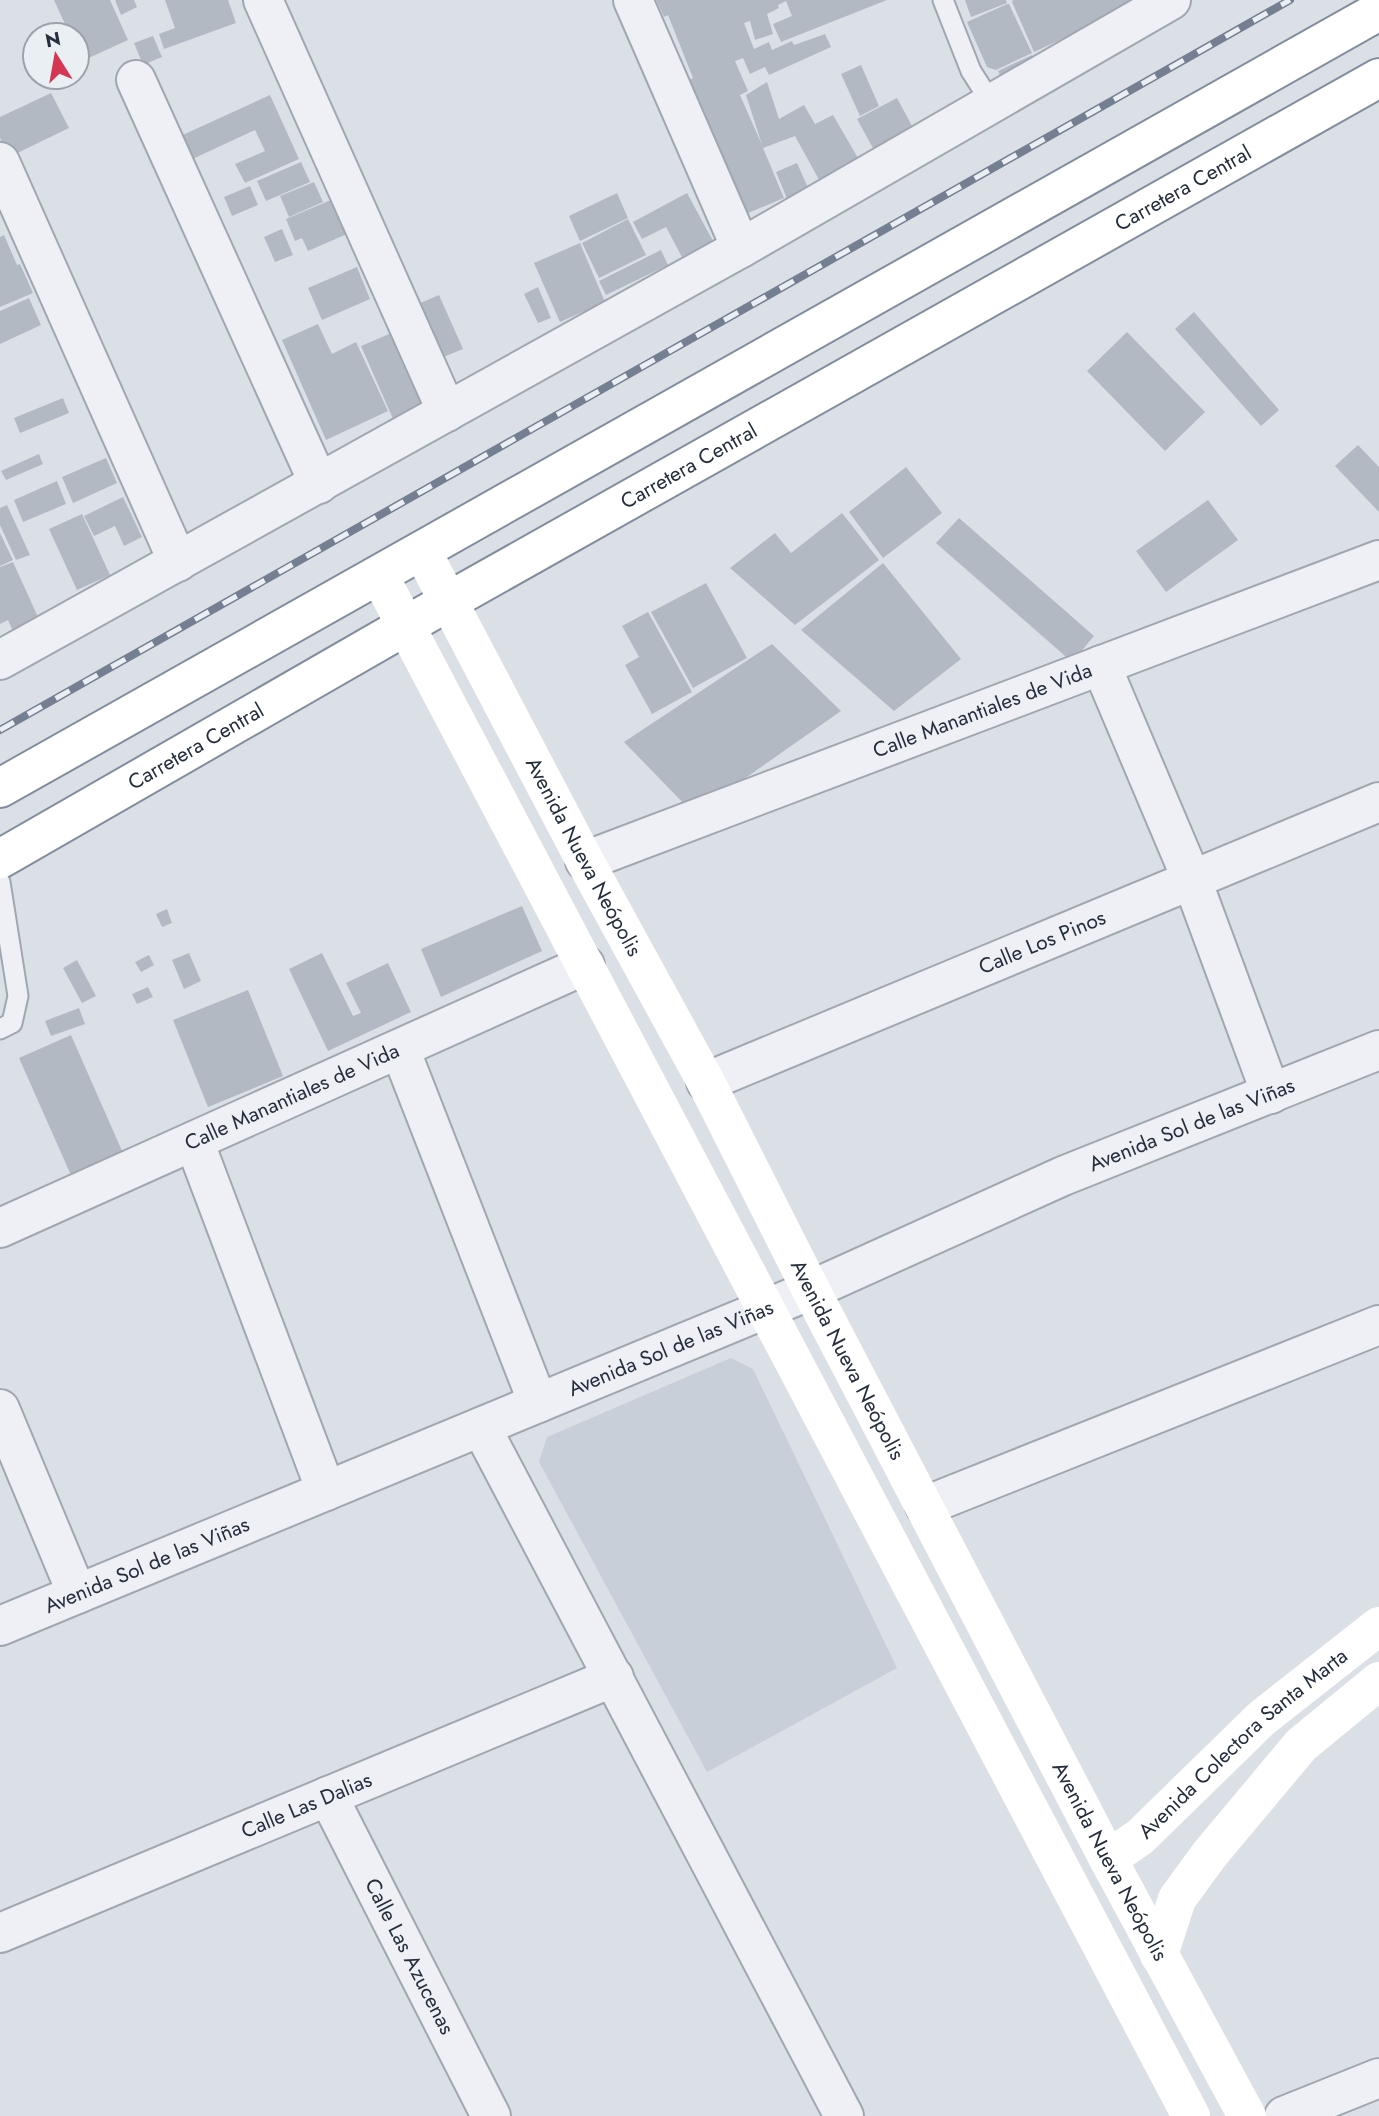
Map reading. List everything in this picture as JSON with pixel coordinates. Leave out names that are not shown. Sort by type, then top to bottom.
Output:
[{"type":"main road","points":[[0,788],[1379,11]]},
{"type":"main road","name":"Carretera Central","points":[[0,859],[449,601],[1379,78]]},
{"type":"main road","name":"Avenida Nueva Neópolis","points":[[422,551],[585,861],[706,1083],[1108,1859],[1247,2116]]},
{"type":"main road","points":[[379,575],[1191,2116]]},
{"type":"main road","name":"Avenida Colectora Santa Marta","points":[[1108,1859],[1140,1837],[1262,1718],[1379,1626]]},
{"type":"main road","name":"Avenida Colectora Santa Marta","points":[[1160,1955],[1177,1899],[1209,1855],[1301,1745],[1379,1681]]},
{"type":"street","points":[[263,0],[447,412]]},
{"type":"street","points":[[633,0],[741,248]]},
{"type":"street","points":[[0,660],[741,248],[1171,0]]},
{"type":"street","points":[[136,80],[319,484]]},
{"type":"street","points":[[0,162],[177,562]]},
{"type":"street","name":"Calle Manantiales de Vida","points":[[585,861],[1379,560]]},
{"type":"street","points":[[1101,665],[1192,880],[1271,1094]]},
{"type":"street","name":"Calle Los Pinos","points":[[706,1083],[1379,802]]},
{"type":"street","name":"Calle Manantiales de Vida","points":[[0,1228],[585,965]]},
{"type":"street","points":[[400,1049],[538,1403]]},
{"type":"street","name":"Avenida Sol de las Viñas","points":[[0,1626],[811,1290],[1063,1176],[1379,1050]]},
{"type":"street","points":[[194,1141],[326,1491]]},
{"type":"street","points":[[925,1506],[1379,1325]]},
{"type":"street","points":[[0,1409],[77,1594]]},
{"type":"street","points":[[481,1427],[844,2116]]},
{"type":"street","name":"Calle Las Dalias","points":[[0,1933],[614,1676]]},
{"type":"street","name":"Calle Las Azucenas","points":[[328,1796],[491,2116]]},
{"type":"street","points":[[1284,2116],[1379,2078]]},
{"type":"lane","points":[[943,0],[971,71],[992,104]]},
{"type":"lane","points":[[0,883],[18,996],[12,1023],[0,1029]]},
{"type":"shaded area","points":[[731,1358],[753,1369],[897,1668],[707,1772],[539,1462],[547,1437]]},
{"type":"building","points":[[54,0],[110,0],[128,40],[91,57],[91,21],[64,21]]},
{"type":"building","points":[[115,0],[134,0],[137,7],[121,15]]},
{"type":"building","points":[[165,0],[228,0],[236,23],[164,49],[159,34],[175,28]]},
{"type":"building","points":[[656,0],[887,0],[781,42],[773,24],[792,16],[786,1],[767,14],[773,34],[755,40],[750,21],[744,23],[754,49],[769,42],[772,50],[792,41],[794,45],[825,34],[831,47],[769,75],[765,67],[750,74],[743,58],[735,61],[748,91],[740,95],[762,145],[746,95],[767,82],[779,119],[804,105],[815,124],[833,115],[862,165],[823,187],[795,136],[763,148],[784,198],[748,213],[703,110],[699,112],[687,81],[693,78],[668,15],[664,17]]},
{"type":"building","points":[[965,0],[1006,0],[1007,3],[971,17]]},
{"type":"building","points":[[1013,0],[1146,0],[1034,52]]},
{"type":"building","points":[[1007,4],[1032,53],[996,70],[987,67],[967,22]]},
{"type":"building","points":[[153,36],[162,57],[143,65],[134,43]]},
{"type":"building","points":[[1032,55],[1037,66],[1003,82],[998,71]]},
{"type":"building","points":[[861,65],[879,106],[860,116],[841,74]]},
{"type":"building","points":[[51,93],[69,128],[9,157],[0,138],[0,117]]},
{"type":"building","points":[[270,95],[299,159],[245,183],[235,164],[265,151],[255,130],[186,162],[176,138]]},
{"type":"building","points":[[897,98],[918,137],[879,159],[857,119]]},
{"type":"building","points":[[301,162],[310,182],[266,201],[257,181]]},
{"type":"building","points":[[797,163],[812,197],[790,206],[776,172]]},
{"type":"building","points":[[314,182],[323,202],[289,217],[280,196]]},
{"type":"building","points":[[250,186],[258,205],[232,216],[224,197]]},
{"type":"building","points":[[617,193],[628,218],[580,241],[569,216]]},
{"type":"building","points":[[687,193],[713,241],[682,257],[666,227],[642,239],[633,222]]},
{"type":"building","points":[[331,200],[347,234],[308,251],[302,238],[295,241],[286,219]]},
{"type":"building","points":[[628,219],[646,255],[599,278],[582,243]]},
{"type":"building","points":[[282,229],[293,255],[275,262],[264,237]]},
{"type":"building","points":[[4,235],[33,293],[0,307],[0,237]]},
{"type":"building","points":[[580,243],[605,302],[560,322],[534,263]]},
{"type":"building","points":[[661,250],[668,265],[606,295],[599,281]]},
{"type":"building","points":[[357,267],[370,299],[322,320],[308,288]]},
{"type":"building","points":[[538,287],[551,318],[538,323],[524,294]]},
{"type":"building","points":[[439,295],[463,349],[441,358],[418,304]]},
{"type":"building","points":[[29,298],[41,325],[0,344],[0,311]]},
{"type":"building","points":[[1194,312],[1279,410],[1261,426],[1175,329]]},
{"type":"building","points":[[318,324],[332,354],[356,342],[388,411],[326,440],[282,340]]},
{"type":"building","points":[[394,332],[427,406],[394,421],[361,346]]},
{"type":"building","points":[[1127,332],[1205,412],[1165,451],[1087,371]]},
{"type":"building","points":[[63,398],[69,413],[20,433],[14,418]]},
{"type":"building","points":[[1358,445],[1379,467],[1379,512],[1335,466]]},
{"type":"building","points":[[39,454],[43,464],[6,480],[1,471]]},
{"type":"building","points":[[106,458],[117,483],[73,503],[62,477]]},
{"type":"building","points":[[906,467],[942,513],[883,558],[849,512]]},
{"type":"building","points":[[57,481],[66,504],[23,522],[14,500]]},
{"type":"building","points":[[123,497],[142,537],[124,546],[115,526],[94,536],[84,516]]},
{"type":"building","points":[[1208,500],[1238,540],[1166,592],[1136,551]]},
{"type":"building","points":[[7,505],[30,555],[16,560],[0,525],[0,508]]},
{"type":"building","points":[[842,513],[879,560],[795,625],[730,568],[775,533],[791,553]]},
{"type":"building","points":[[82,514],[110,575],[77,590],[49,529]]},
{"type":"building","points":[[959,518],[1094,636],[1072,662],[936,543]]},
{"type":"building","points":[[0,533],[13,560],[0,566]]},
{"type":"building","points":[[13,562],[42,626],[16,638],[8,620],[0,624],[0,567]]},
{"type":"building","points":[[883,563],[961,659],[894,711],[801,630]]},
{"type":"building","points":[[706,583],[747,658],[693,688],[651,612]]},
{"type":"building","points":[[648,612],[692,692],[652,714],[625,665],[639,657],[622,626]]},
{"type":"building","points":[[772,644],[841,711],[694,814],[624,742]]},
{"type":"building","points":[[522,906],[542,951],[441,997],[421,949]]},
{"type":"building","points":[[167,909],[172,923],[162,927],[156,914]]},
{"type":"building","points":[[189,953],[201,981],[184,989],[172,960]]},
{"type":"building","points":[[322,953],[353,1016],[361,1013],[346,983],[388,963],[411,1012],[328,1051],[289,969]]},
{"type":"building","points":[[149,955],[154,965],[141,972],[135,962]]},
{"type":"building","points":[[77,960],[96,996],[82,1003],[63,968]]},
{"type":"building","points":[[148,987],[153,997],[137,1004],[132,994]]},
{"type":"building","points":[[248,990],[283,1076],[208,1107],[173,1020]]},
{"type":"building","points":[[79,1008],[85,1024],[51,1036],[45,1021]]},
{"type":"building","points":[[71,1035],[130,1169],[78,1191],[19,1058]]},
{"type":"railway","points":[[0,730],[1290,0]]}]
